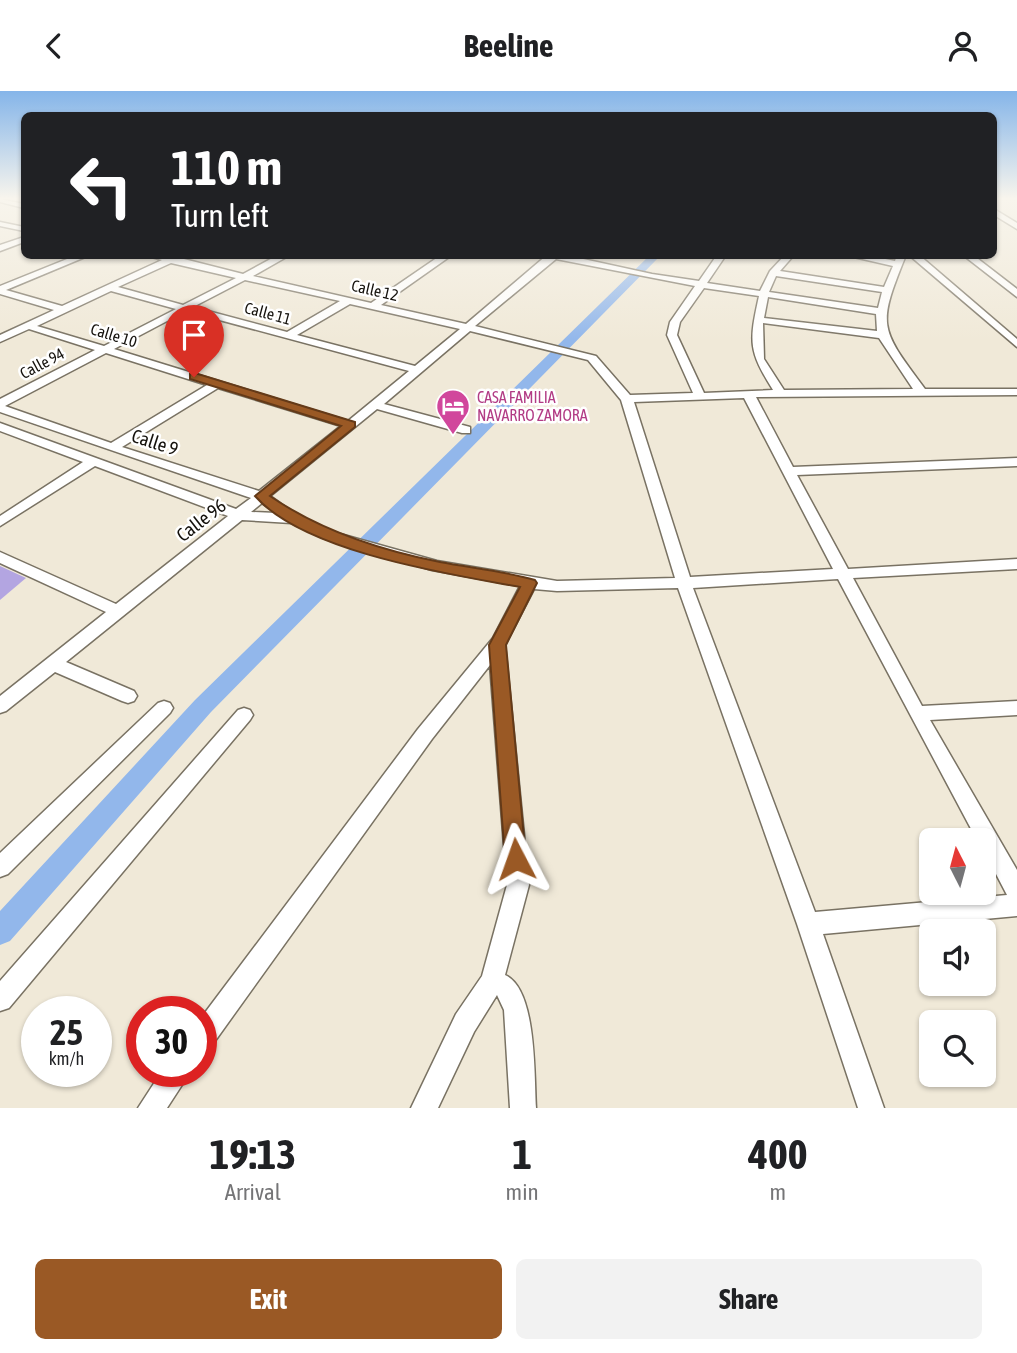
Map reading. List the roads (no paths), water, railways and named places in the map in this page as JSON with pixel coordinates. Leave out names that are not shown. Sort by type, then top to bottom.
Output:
[{"type":"street","points":[[0,278],[49,259]]},
{"type":"street","points":[[0,290],[76,259]]},
{"type":"street","points":[[0,339],[174,259]]},
{"type":"street","name":"Calle 12","points":[[179,259],[244,278],[574,352],[592,358],[627,399]]},
{"type":"street","name":"Calle 94","points":[[0,406],[104,348],[279,259]]},
{"type":"street","points":[[374,305],[443,259]]},
{"type":"street","name":"Calle 96","points":[[0,706],[375,405],[549,259]]},
{"type":"street","points":[[568,259],[764,296],[883,312]]},
{"type":"street","points":[[700,396],[672,335],[675,322],[719,259]]},
{"type":"street","points":[[781,394],[759,359],[759,320],[764,296],[774,273],[786,259]]},
{"type":"street","points":[[918,259],[1017,344]]},
{"type":"street","points":[[972,259],[1017,294]]},
{"type":"street","points":[[901,260],[888,290],[883,312],[883,335],[922,393]]},
{"type":"street","points":[[774,273],[888,290]]},
{"type":"street","name":"Calle 11","points":[[110,288],[418,370]]},
{"type":"street","points":[[0,290],[64,310]]},
{"type":"street","points":[[289,335],[349,300]]},
{"type":"street","points":[[759,320],[883,335]]},
{"type":"street","name":"Calle 10","points":[[28,326],[350,425]]},
{"type":"street","points":[[112,448],[216,384]]},
{"type":"street","points":[[871,1108],[808,924],[684,583],[627,399],[748,394],[1017,392]]},
{"type":"street","points":[[748,394],[917,713],[1017,891]]},
{"type":"street","points":[[375,405],[466,430]]},
{"type":"street","name":"Calle 9","points":[[0,406],[112,448],[262,496],[293,519],[328,535],[437,566],[530,583],[557,586],[684,583],[1017,564]]},
{"type":"street","name":"Calle 9","points":[[0,426],[239,515],[293,519]]},
{"type":"street","points":[[0,522],[94,461]]},
{"type":"street","points":[[789,471],[1017,462]]},
{"type":"street","points":[[0,557],[117,611]]},
{"type":"street","points":[[217,1017],[425,733],[497,645],[530,583]]},
{"type":"street","points":[[424,1108],[465,1023],[492,981],[517,885],[497,645]]},
{"type":"street","points":[[53,664],[128,696]]},
{"type":"street","points":[[0,867],[164,708]]},
{"type":"street","points":[[917,713],[1017,708]]},
{"type":"street","points":[[0,999],[244,715]]},
{"type":"street","points":[[808,924],[1017,905]]},
{"type":"street","points":[[492,981],[505,987],[516,1008],[523,1108]]},
{"type":"street","points":[[151,1108],[166,1087]]},
{"type":"waterway","points":[[639,273],[652,259]]},
{"type":"waterway","points":[[563,347],[637,274]]},
{"type":"waterway","points":[[0,931],[203,706],[559,351]]},
{"type":"place","name":"CASA FAMILIA NAVARRO ZAMORA","points":[[453,436]]}]
